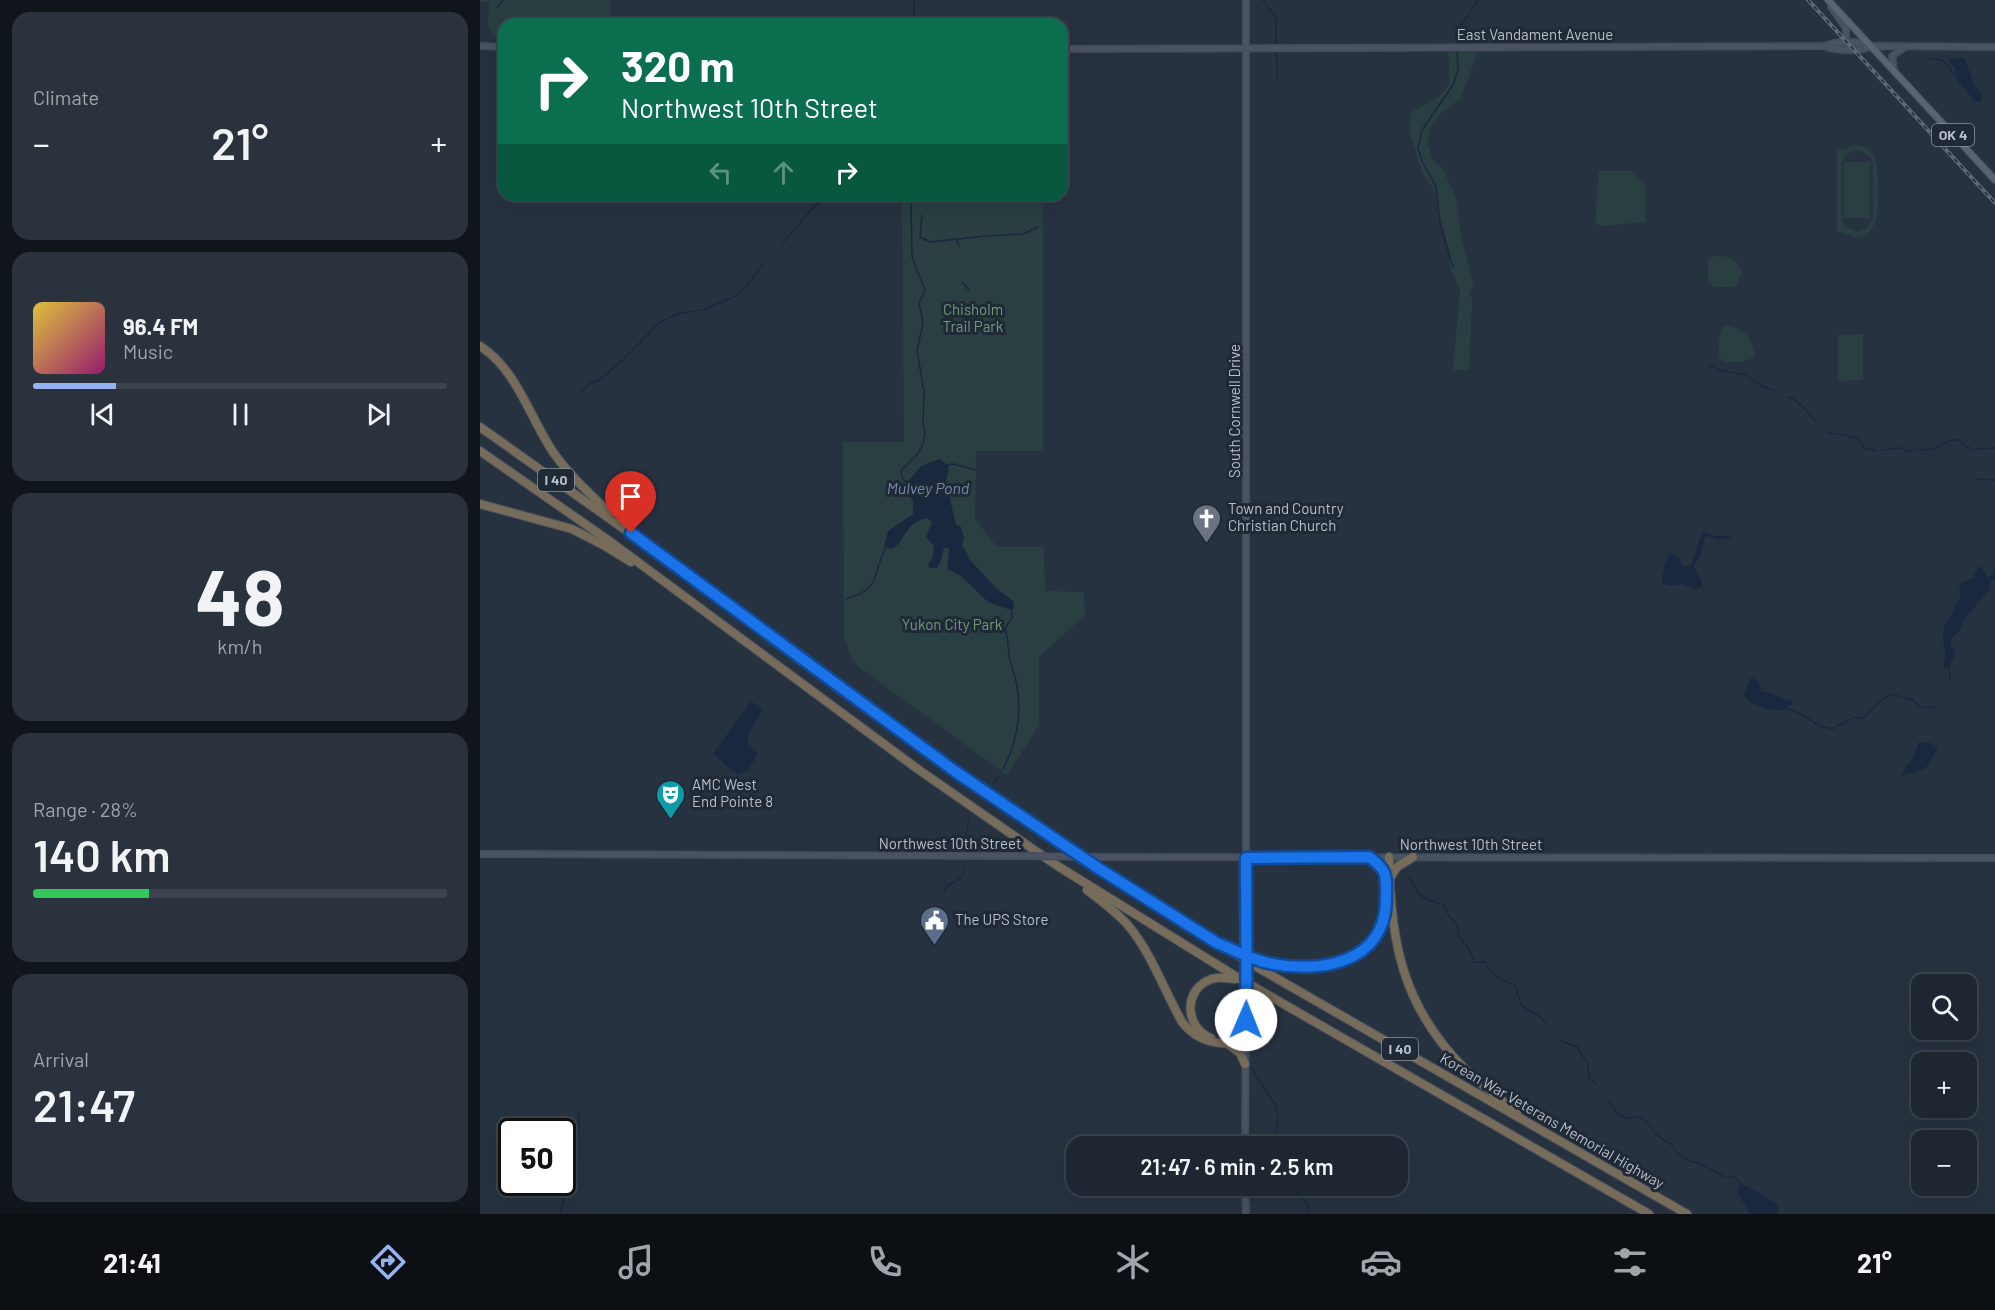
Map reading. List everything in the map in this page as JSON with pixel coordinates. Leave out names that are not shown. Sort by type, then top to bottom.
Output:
[{"type":"highway","points":[[480,346],[489,351],[505,368],[546,440],[565,467],[631,533]]},
{"type":"highway","name":"Korean War Veterans Memorial Highway","points":[[480,428],[631,533],[956,772],[1115,880],[1217,943],[1687,1214]]},
{"type":"highway","name":"I 40","points":[[480,451],[608,540],[886,747],[1056,865],[1240,979],[1649,1214]]},
{"type":"highway","points":[[480,504],[554,523],[590,537],[702,609]]},
{"type":"highway","points":[[1217,943],[1257,959],[1288,966],[1324,966],[1345,960],[1367,947],[1380,928],[1385,913],[1388,876],[1381,865],[1369,857]]},
{"type":"highway","points":[[1388,857],[1391,914],[1397,948],[1409,986],[1429,1024],[1448,1051],[1468,1072],[1491,1093],[1545,1132]]},
{"type":"highway","points":[[1388,876],[1413,857]]},
{"type":"highway","points":[[1056,865],[1111,908],[1127,924],[1141,943],[1178,1014],[1190,1032],[1206,1041],[1227,1044],[1245,1042]]},
{"type":"highway","points":[[1240,979],[1219,978],[1203,983],[1195,992],[1190,1010],[1195,1026],[1207,1037],[1245,1042]]},
{"type":"highway","points":[[1227,1044],[1237,1050],[1245,1064]]},
{"type":"main road","name":"South Cornwell Drive","points":[[1245,1136],[1246,0]]},
{"type":"main road","points":[[1827,0],[1847,30],[1844,40],[1838,44]]},
{"type":"main road","name":"OK 4","points":[[1827,0],[1995,180]]},
{"type":"main road","name":"East Vandament Avenue","points":[[1068,49],[1824,46],[1865,43],[1871,46]]},
{"type":"main road","points":[[480,46],[498,47]]},
{"type":"main road","name":"East Vandament Avenue","points":[[1824,46],[1830,49],[1871,46],[1995,47]]},
{"type":"main road","points":[[1894,71],[1892,56],[1906,46]]},
{"type":"main road","name":"Northwest 10th Street","points":[[480,854],[1246,858],[1995,858]]},
{"type":"main road","points":[[1245,1196],[1246,1214]]},
{"type":"green space","points":[[480,0],[610,0],[610,18],[498,18],[498,38],[494,38],[488,26],[489,2],[480,2]]},
{"type":"green space","points":[[1448,51],[1478,51],[1461,98],[1440,114],[1432,124],[1427,143],[1433,160],[1443,169],[1456,198],[1461,234],[1474,287],[1469,292],[1472,299],[1469,368],[1467,370],[1453,370],[1460,290],[1450,267],[1450,254],[1433,188],[1422,173],[1409,130],[1411,112],[1440,96],[1448,84]]},
{"type":"green space","points":[[1853,145],[1862,146],[1872,152],[1877,164],[1877,217],[1868,233],[1859,237],[1837,232],[1837,150],[1844,150]],"holes":[[[1859,150],[1870,156],[1873,164],[1873,218],[1866,229],[1856,232],[1844,225],[1842,218],[1842,164],[1846,156],[1853,151]]]},
{"type":"green space","points":[[1844,162],[1870,162],[1870,218],[1844,218]]},
{"type":"green space","points":[[1599,171],[1632,171],[1645,185],[1646,222],[1600,226],[1595,222]]},
{"type":"green space","points":[[902,201],[1043,201],[1043,451],[976,451],[975,519],[997,547],[1044,547],[1045,591],[1084,592],[1085,615],[1039,657],[1039,725],[1007,775],[860,668],[852,659],[844,637],[843,442],[904,442]]},
{"type":"green space","points":[[1715,256],[1729,257],[1738,264],[1742,273],[1735,287],[1714,287],[1708,281],[1708,260]]},
{"type":"green space","points":[[1723,325],[1742,331],[1750,339],[1755,357],[1741,362],[1723,362],[1719,357],[1719,340]]},
{"type":"green space","points":[[1863,334],[1863,380],[1838,381],[1838,335]]},
{"type":"water","points":[[1948,59],[1965,59],[1974,85],[1982,95],[1979,102],[1976,102],[1958,82],[1955,69]]},
{"type":"water","name":"Mulvey Pond","points":[[939,459],[949,466],[946,482],[956,525],[961,527],[964,538],[962,545],[970,560],[997,589],[1013,601],[1014,608],[1011,610],[988,602],[961,576],[947,569],[948,548],[944,548],[937,568],[930,568],[928,565],[933,556],[934,546],[926,537],[932,522],[927,518],[909,528],[893,548],[884,547],[888,531],[913,514],[913,500],[905,492],[905,485],[921,466]]},
{"type":"water","points":[[1702,532],[1716,536],[1730,536],[1730,538],[1719,540],[1706,536],[1700,556],[1694,566],[1702,581],[1702,587],[1695,589],[1682,584],[1669,586],[1662,583],[1664,568],[1670,553],[1678,556],[1682,565],[1686,567],[1691,565]]},
{"type":"water","points":[[1981,566],[1988,577],[1992,575],[1995,566],[1995,580],[1990,582],[1990,589],[1951,639],[1951,646],[1956,652],[1949,667],[1944,669],[1943,662],[1946,654],[1943,631],[1959,599],[1959,586],[1962,582],[1973,578],[1976,570]]},
{"type":"water","points":[[1754,676],[1761,691],[1791,700],[1793,703],[1783,710],[1778,710],[1751,703],[1744,696],[1749,680]]},
{"type":"water","points":[[751,701],[762,710],[748,735],[748,744],[758,754],[748,770],[738,775],[713,754]]},
{"type":"water","points":[[1919,742],[1931,743],[1938,748],[1926,768],[1902,776],[1902,772],[1912,760]]},
{"type":"water","points":[[1739,1183],[1774,1202],[1778,1207],[1778,1214],[1750,1214],[1737,1192]]},
{"type":"waterway","points":[[497,7],[503,0]]},
{"type":"waterway","points":[[914,0],[914,18]]},
{"type":"waterway","points":[[1263,0],[1276,18],[1277,81]]},
{"type":"waterway","points":[[1456,45],[1459,29],[1478,0]]},
{"type":"waterway","points":[[1453,267],[1440,225],[1436,187],[1422,161],[1418,148],[1422,130],[1453,85],[1458,70],[1457,49]]},
{"type":"waterway","points":[[1930,58],[1944,61],[1957,77]]},
{"type":"waterway","points":[[782,244],[815,205],[821,201]]},
{"type":"waterway","points":[[906,482],[902,478],[901,471],[918,453],[925,434],[924,392],[917,350],[923,323],[919,303],[925,290],[912,257],[911,201]]},
{"type":"waterway","points":[[922,215],[920,237],[930,242],[985,236]]},
{"type":"waterway","points":[[988,236],[1023,234],[1038,227]]},
{"type":"waterway","points":[[956,239],[959,246]]},
{"type":"waterway","points":[[579,393],[591,383],[598,381],[624,359],[660,322],[681,313],[703,310],[735,296],[745,288],[764,263]]},
{"type":"waterway","points":[[962,282],[969,290]]},
{"type":"waterway","points":[[1709,365],[1719,370],[1746,375],[1774,391]]},
{"type":"waterway","points":[[1787,397],[1801,404],[1817,423]]},
{"type":"waterway","points":[[1827,432],[1858,438],[1864,448],[1876,451]]},
{"type":"waterway","points":[[1918,450],[1933,449],[1951,440],[1959,440],[1972,449]]},
{"type":"waterway","points":[[1881,450],[1902,448],[1908,452],[1912,450]]},
{"type":"waterway","points":[[1977,449],[1995,448]]},
{"type":"waterway","points":[[948,465],[954,464],[975,470]]},
{"type":"waterway","points":[[1975,479],[1995,480]]},
{"type":"waterway","points":[[846,599],[858,595],[871,585],[886,548]]},
{"type":"waterway","points":[[1003,769],[1014,740],[1019,708],[1005,628],[1012,618],[1011,608]]},
{"type":"waterway","points":[[1949,665],[1950,681]]},
{"type":"waterway","points":[[1787,709],[1799,713],[1820,726],[1832,729],[1853,718],[1861,718],[1868,714],[1880,701],[1891,694],[1912,700],[1923,708],[1933,707]]},
{"type":"waterway","points":[[993,784],[998,778]]},
{"type":"waterway","points":[[965,843],[969,818]]},
{"type":"waterway","points":[[944,892],[947,886],[961,878],[965,866]]},
{"type":"waterway","points":[[1409,877],[1423,897],[1444,905],[1449,916],[1457,925],[1459,936],[1470,951],[1474,962],[1485,962],[1497,977],[1515,985],[1521,1005],[1542,1018],[1546,1025]]},
{"type":"waterway","points":[[1559,1040],[1577,1047],[1588,1064],[1589,1078],[1596,1084]]},
{"type":"waterway","points":[[1251,1068],[1276,1105],[1278,1117],[1276,1136]]},
{"type":"waterway","points":[[1608,1101],[1619,1115],[1628,1118],[1641,1117],[1650,1125],[1655,1134],[1672,1145],[1676,1152],[1689,1161],[1700,1163],[1724,1177],[1735,1177],[1740,1183]]},
{"type":"waterway","points":[[560,1214],[571,1170],[577,1160],[579,1113]]},
{"type":"waterway","points":[[1301,1196],[1307,1204],[1309,1214]]},
{"type":"railway","points":[[1808,0],[1995,203]]},
{"type":"place","name":"Town and Country Christian Church","points":[[1207,544]]},
{"type":"place","name":"AMC West End Pointe 8","points":[[671,820]]},
{"type":"place","name":"The UPS Store","points":[[934,946]]},
{"type":"route","points":[[631,533],[899,732],[1021,818],[1141,897],[1217,943],[1237,951],[1257,959],[1295,967],[1324,966],[1354,957],[1377,935],[1385,913],[1386,873],[1381,865],[1369,857],[1246,858],[1246,941],[1246,960],[1246,980],[1246,1000],[1246,1020]]},
{"type":"park label","name":"Chisholm Trail Park","points":[[973,318]]},
{"type":"park label","name":"Yukon City Park","points":[[952,625]]}]
